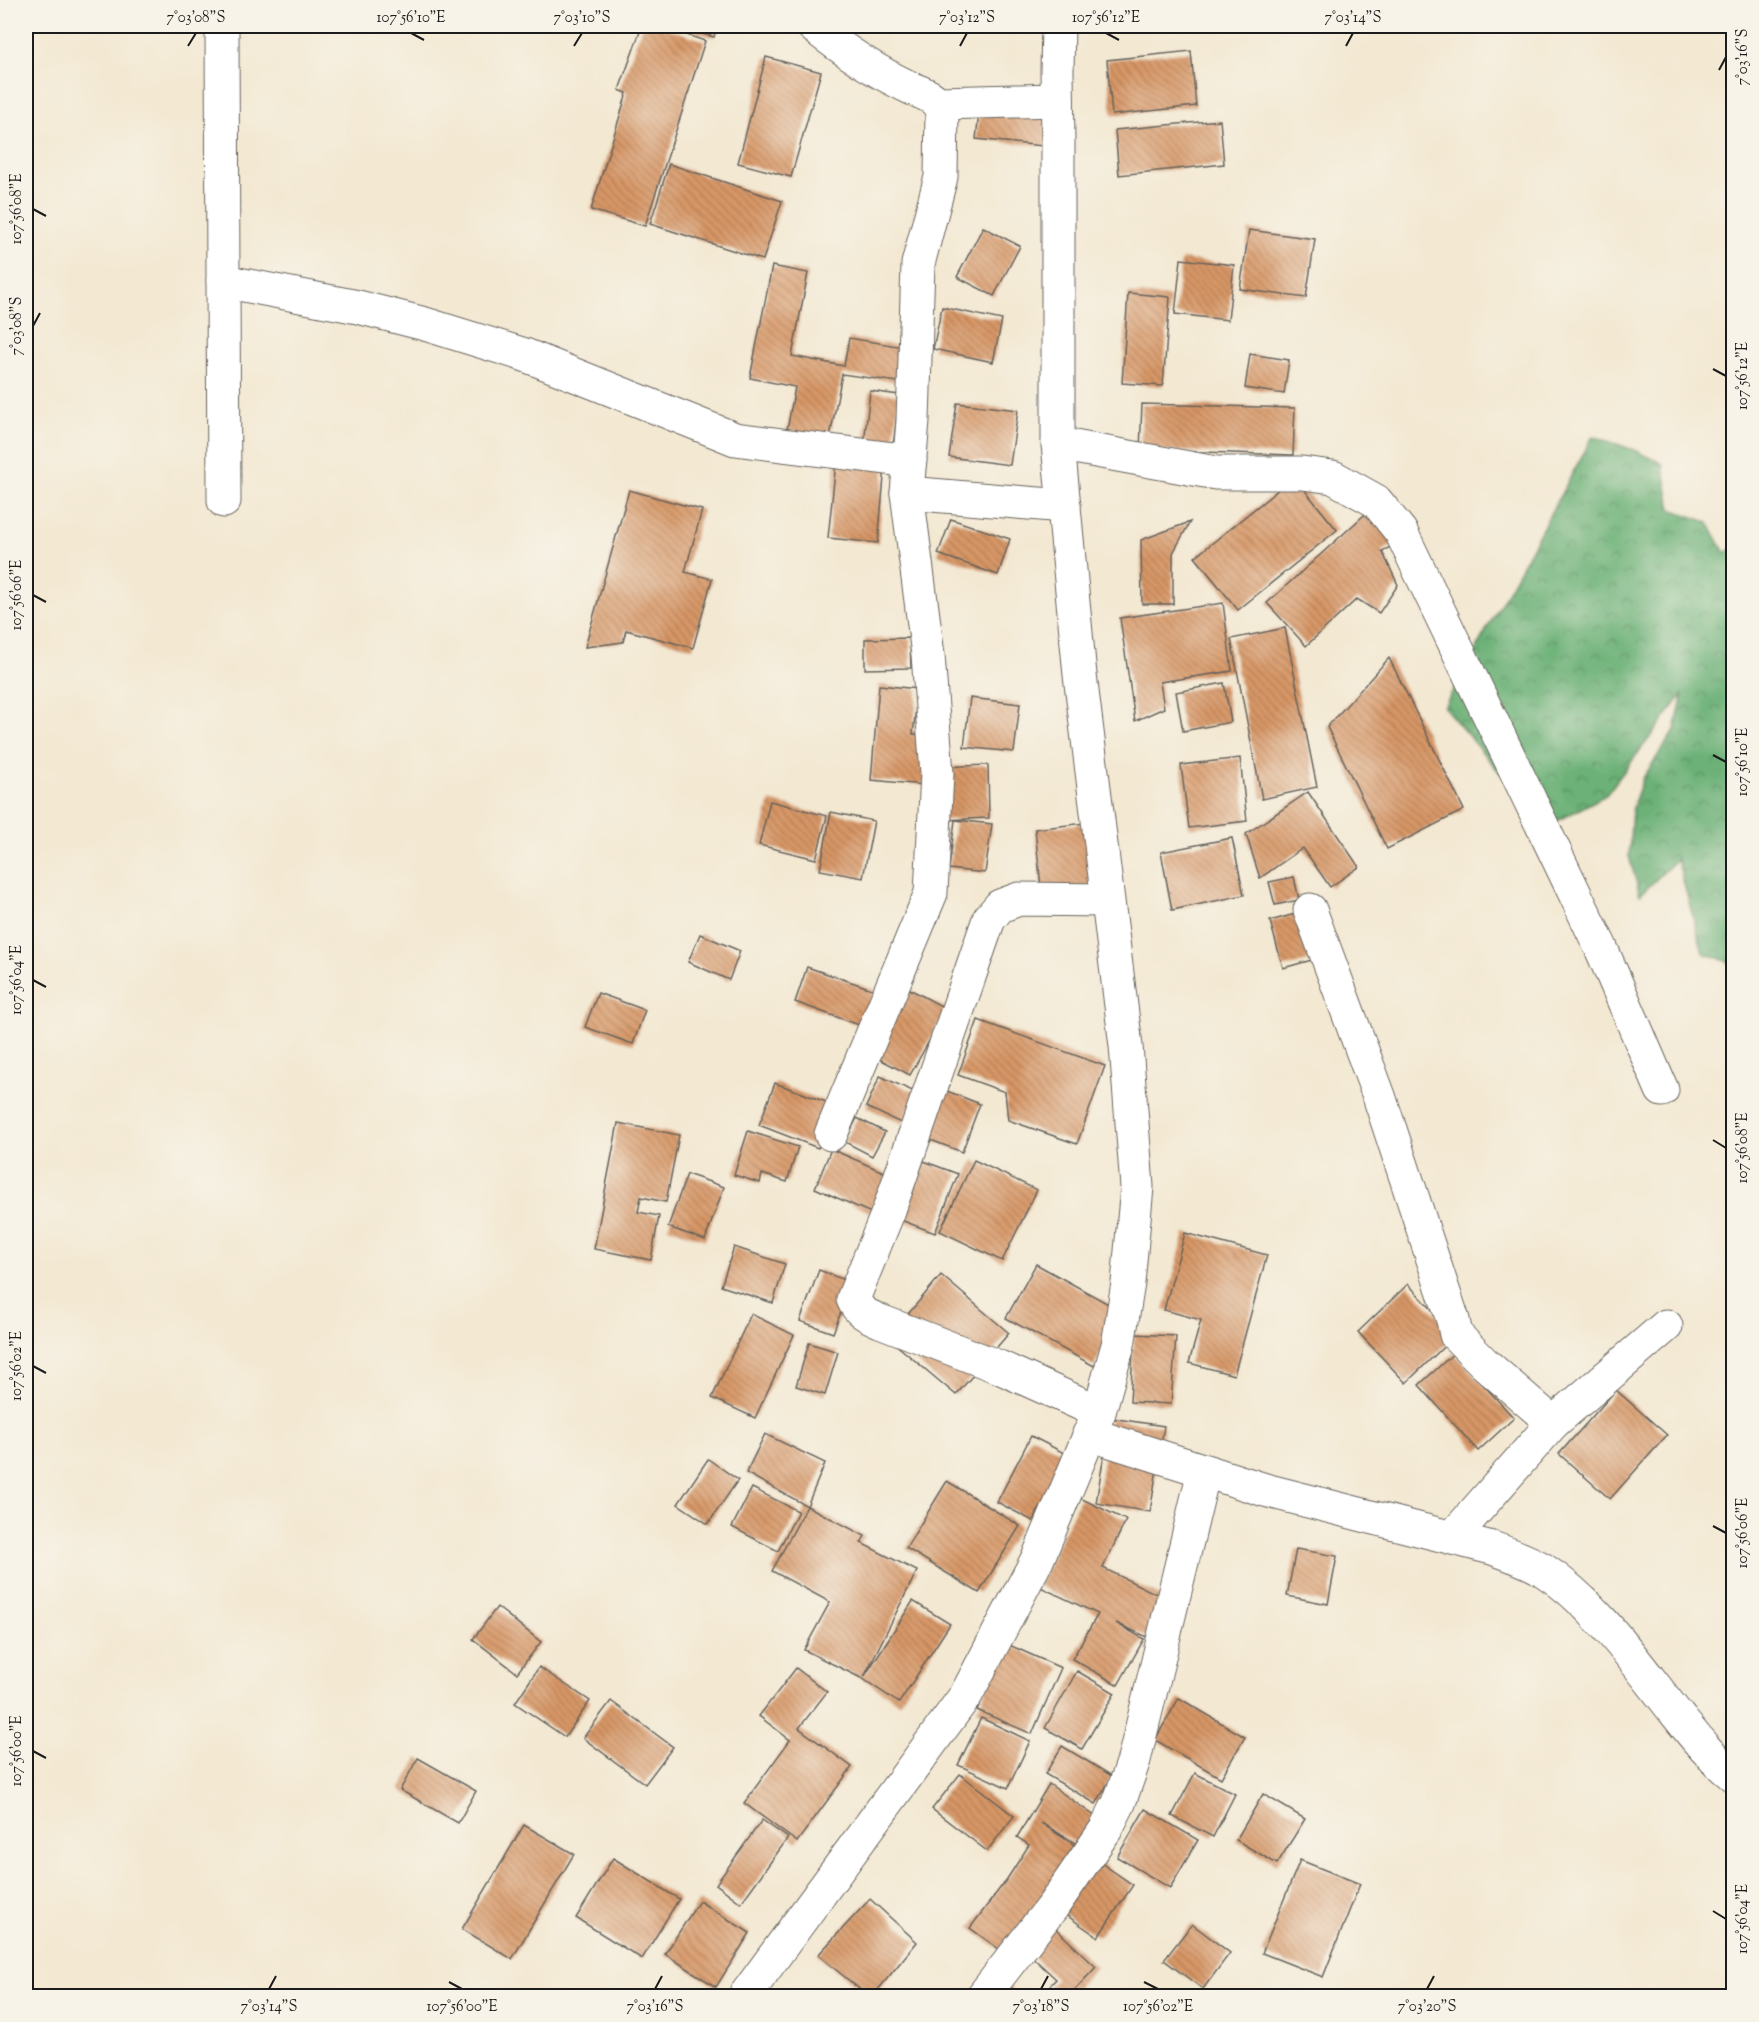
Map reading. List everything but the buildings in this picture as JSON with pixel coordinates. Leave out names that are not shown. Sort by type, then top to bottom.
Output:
[{"type":"street","points":[[222,26],[224,501]]},
{"type":"street","points":[[813,26],[838,46],[886,76],[932,98],[939,103],[942,110],[941,177],[918,264],[913,420],[907,494],[928,656],[937,773],[931,893],[831,1134]]},
{"type":"street","points":[[745,1996],[966,1695],[1038,1558],[1094,1423],[1118,1346],[1128,1283],[1137,1187],[1126,1046],[1106,900],[1080,675],[1058,444],[1058,26]]},
{"type":"street","points":[[939,103],[1057,100]]},
{"type":"street","points":[[223,281],[358,307],[525,354],[735,439],[910,462]]},
{"type":"street","points":[[1058,444],[1216,473],[1302,473],[1333,477],[1376,501],[1401,532],[1601,948],[1662,1090]]},
{"type":"street","points":[[907,494],[1064,506]]},
{"type":"street","points":[[1106,900],[1020,898],[1000,906],[989,919],[889,1210],[853,1299],[856,1307],[864,1314],[880,1321],[999,1368],[1094,1423],[1204,1471],[1265,1490],[1452,1538],[1518,1557],[1541,1568],[1572,1590],[1595,1614],[1707,1751],[1734,1776]]},
{"type":"street","points":[[1310,910],[1379,1096],[1456,1335],[1484,1363],[1553,1422]]},
{"type":"street","points":[[1452,1538],[1553,1422],[1666,1326]]},
{"type":"street","points":[[983,1996],[1053,1906],[1106,1829],[1119,1803],[1134,1760],[1204,1471]]},
{"type":"green space","points":[[1593,436],[1637,451],[1663,464],[1671,509],[1708,522],[1725,553],[1733,548],[1733,969],[1729,962],[1703,953],[1677,859],[1640,895],[1629,856],[1632,809],[1643,778],[1675,730],[1683,694],[1606,795],[1546,827],[1444,707]]}]
